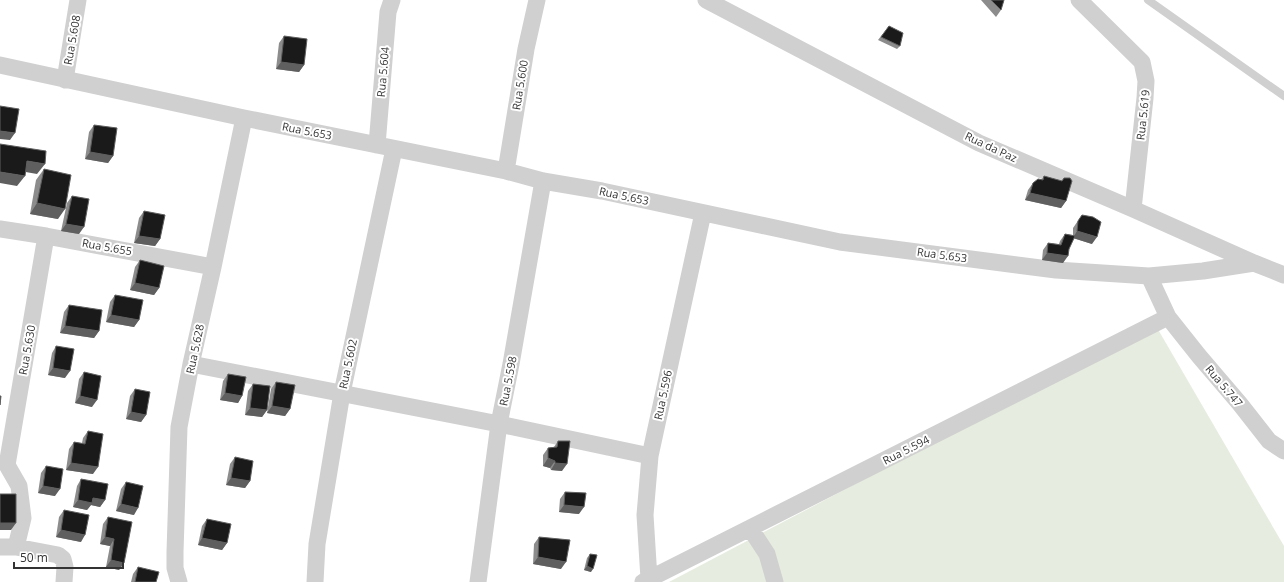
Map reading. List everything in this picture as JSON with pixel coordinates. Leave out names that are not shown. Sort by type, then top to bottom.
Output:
[{"type":"street","name":"Rua 5.608","points":[[65,80],[78,0]]},
{"type":"street","name":"Rua 5.604","points":[[377,145],[388,12],[392,0]]},
{"type":"street","name":"Rua 5.600","points":[[506,172],[526,49],[537,0]]},
{"type":"street","name":"Rua da Paz","points":[[706,0],[979,143],[1284,275]]},
{"type":"street","name":"Rua 5.619","points":[[1079,0],[1142,62],[1146,80],[1145,98],[1133,209]]},
{"type":"street","name":"Rua 5.653","points":[[0,65],[244,118],[543,181],[602,191],[840,242],[1056,270],[1149,276],[1203,271],[1254,263]]},
{"type":"street","name":"Rua 5.628","points":[[179,582],[175,568],[175,552],[179,427],[191,364],[244,118]]},
{"type":"street","name":"Rua 5.602","points":[[315,582],[317,544],[342,393],[394,149]]},
{"type":"street","name":"Rua 5.598","points":[[478,582],[499,424],[512,364],[543,181]]},
{"type":"street","name":"Rua 5.596","points":[[655,579],[645,515],[650,456],[703,213]]},
{"type":"street","name":"Rua 5.655","points":[[0,229],[213,267]]},
{"type":"street","name":"Rua 5.630","points":[[4,467],[46,236]]},
{"type":"street","name":"Rua 5.747","points":[[1149,276],[1168,317],[1198,356],[1240,404],[1269,441],[1284,452]]},
{"type":"street","name":"Rua 5.594","points":[[655,579],[750,528],[1168,317]]},
{"type":"street","points":[[191,364],[499,424],[650,456]]},
{"type":"street","points":[[4,467],[19,486],[23,518],[8,547],[58,556],[63,559],[65,567],[64,582]]},
{"type":"street","points":[[750,528],[767,554],[775,582]]},
{"type":"lane","points":[[1148,0],[1284,96]]},
{"type":"shaded area","points":[[1156,326],[1284,546],[1284,582],[669,582]]},
{"type":"building","points":[[991,0],[1004,0],[1001,10]]},
{"type":"building","points":[[889,26],[903,33],[900,46],[881,37]]},
{"type":"building","points":[[284,36],[307,39],[304,65],[281,62]]},
{"type":"building","points":[[0,106],[19,109],[15,133],[0,131]]},
{"type":"building","points":[[94,125],[117,128],[113,156],[90,152]]},
{"type":"building","points":[[0,144],[46,151],[45,164],[27,161],[25,176],[0,172]]},
{"type":"building","points":[[44,169],[71,175],[65,209],[37,203]]},
{"type":"building","points":[[1044,176],[1062,181],[1064,178],[1070,178],[1072,181],[1066,201],[1030,193],[1033,183],[1038,179],[1043,180]]},
{"type":"building","points":[[72,196],[89,199],[84,227],[66,224]]},
{"type":"building","points":[[144,211],[165,215],[160,239],[139,236]]},
{"type":"building","points":[[1082,215],[1093,217],[1101,222],[1097,237],[1077,231],[1078,221]]},
{"type":"building","points":[[1065,234],[1075,236],[1069,249],[1068,256],[1047,253],[1048,243],[1061,245]]},
{"type":"building","points":[[140,260],[164,266],[159,288],[135,283]]},
{"type":"building","points":[[115,295],[143,300],[139,320],[111,315]]},
{"type":"building","points":[[69,305],[102,310],[99,331],[65,326]]},
{"type":"building","points":[[56,346],[74,349],[70,371],[53,368]]},
{"type":"building","points":[[84,372],[101,376],[97,400],[80,396]]},
{"type":"building","points":[[228,374],[246,377],[242,396],[225,393]]},
{"type":"building","points":[[276,382],[295,385],[290,409],[272,406]]},
{"type":"building","points":[[253,384],[270,386],[267,410],[250,408]]},
{"type":"building","points":[[135,389],[150,392],[146,415],[131,412]]},
{"type":"building","points":[[88,431],[103,434],[98,467],[71,463],[74,442],[85,444]]},
{"type":"building","points":[[558,441],[570,441],[567,464],[555,463],[555,461],[548,458],[548,448],[557,447]]},
{"type":"building","points":[[235,457],[253,461],[250,481],[231,478]]},
{"type":"building","points":[[46,466],[63,469],[60,489],[43,486]]},
{"type":"building","points":[[81,479],[108,484],[105,500],[93,498],[92,503],[78,500]]},
{"type":"building","points":[[126,482],[143,486],[138,508],[121,504]]},
{"type":"building","points":[[565,492],[586,493],[584,507],[564,505]]},
{"type":"building","points":[[0,494],[16,494],[16,523],[0,523]]},
{"type":"building","points":[[64,510],[89,515],[85,535],[61,530]]},
{"type":"building","points":[[108,517],[132,522],[124,563],[111,560],[114,539],[105,537]]},
{"type":"building","points":[[207,519],[231,524],[227,543],[202,538]]},
{"type":"building","points":[[539,537],[570,540],[566,562],[538,557]]},
{"type":"building","points":[[590,554],[597,555],[593,569],[587,566]]},
{"type":"building","points":[[138,567],[159,572],[156,582],[135,582]]}]
